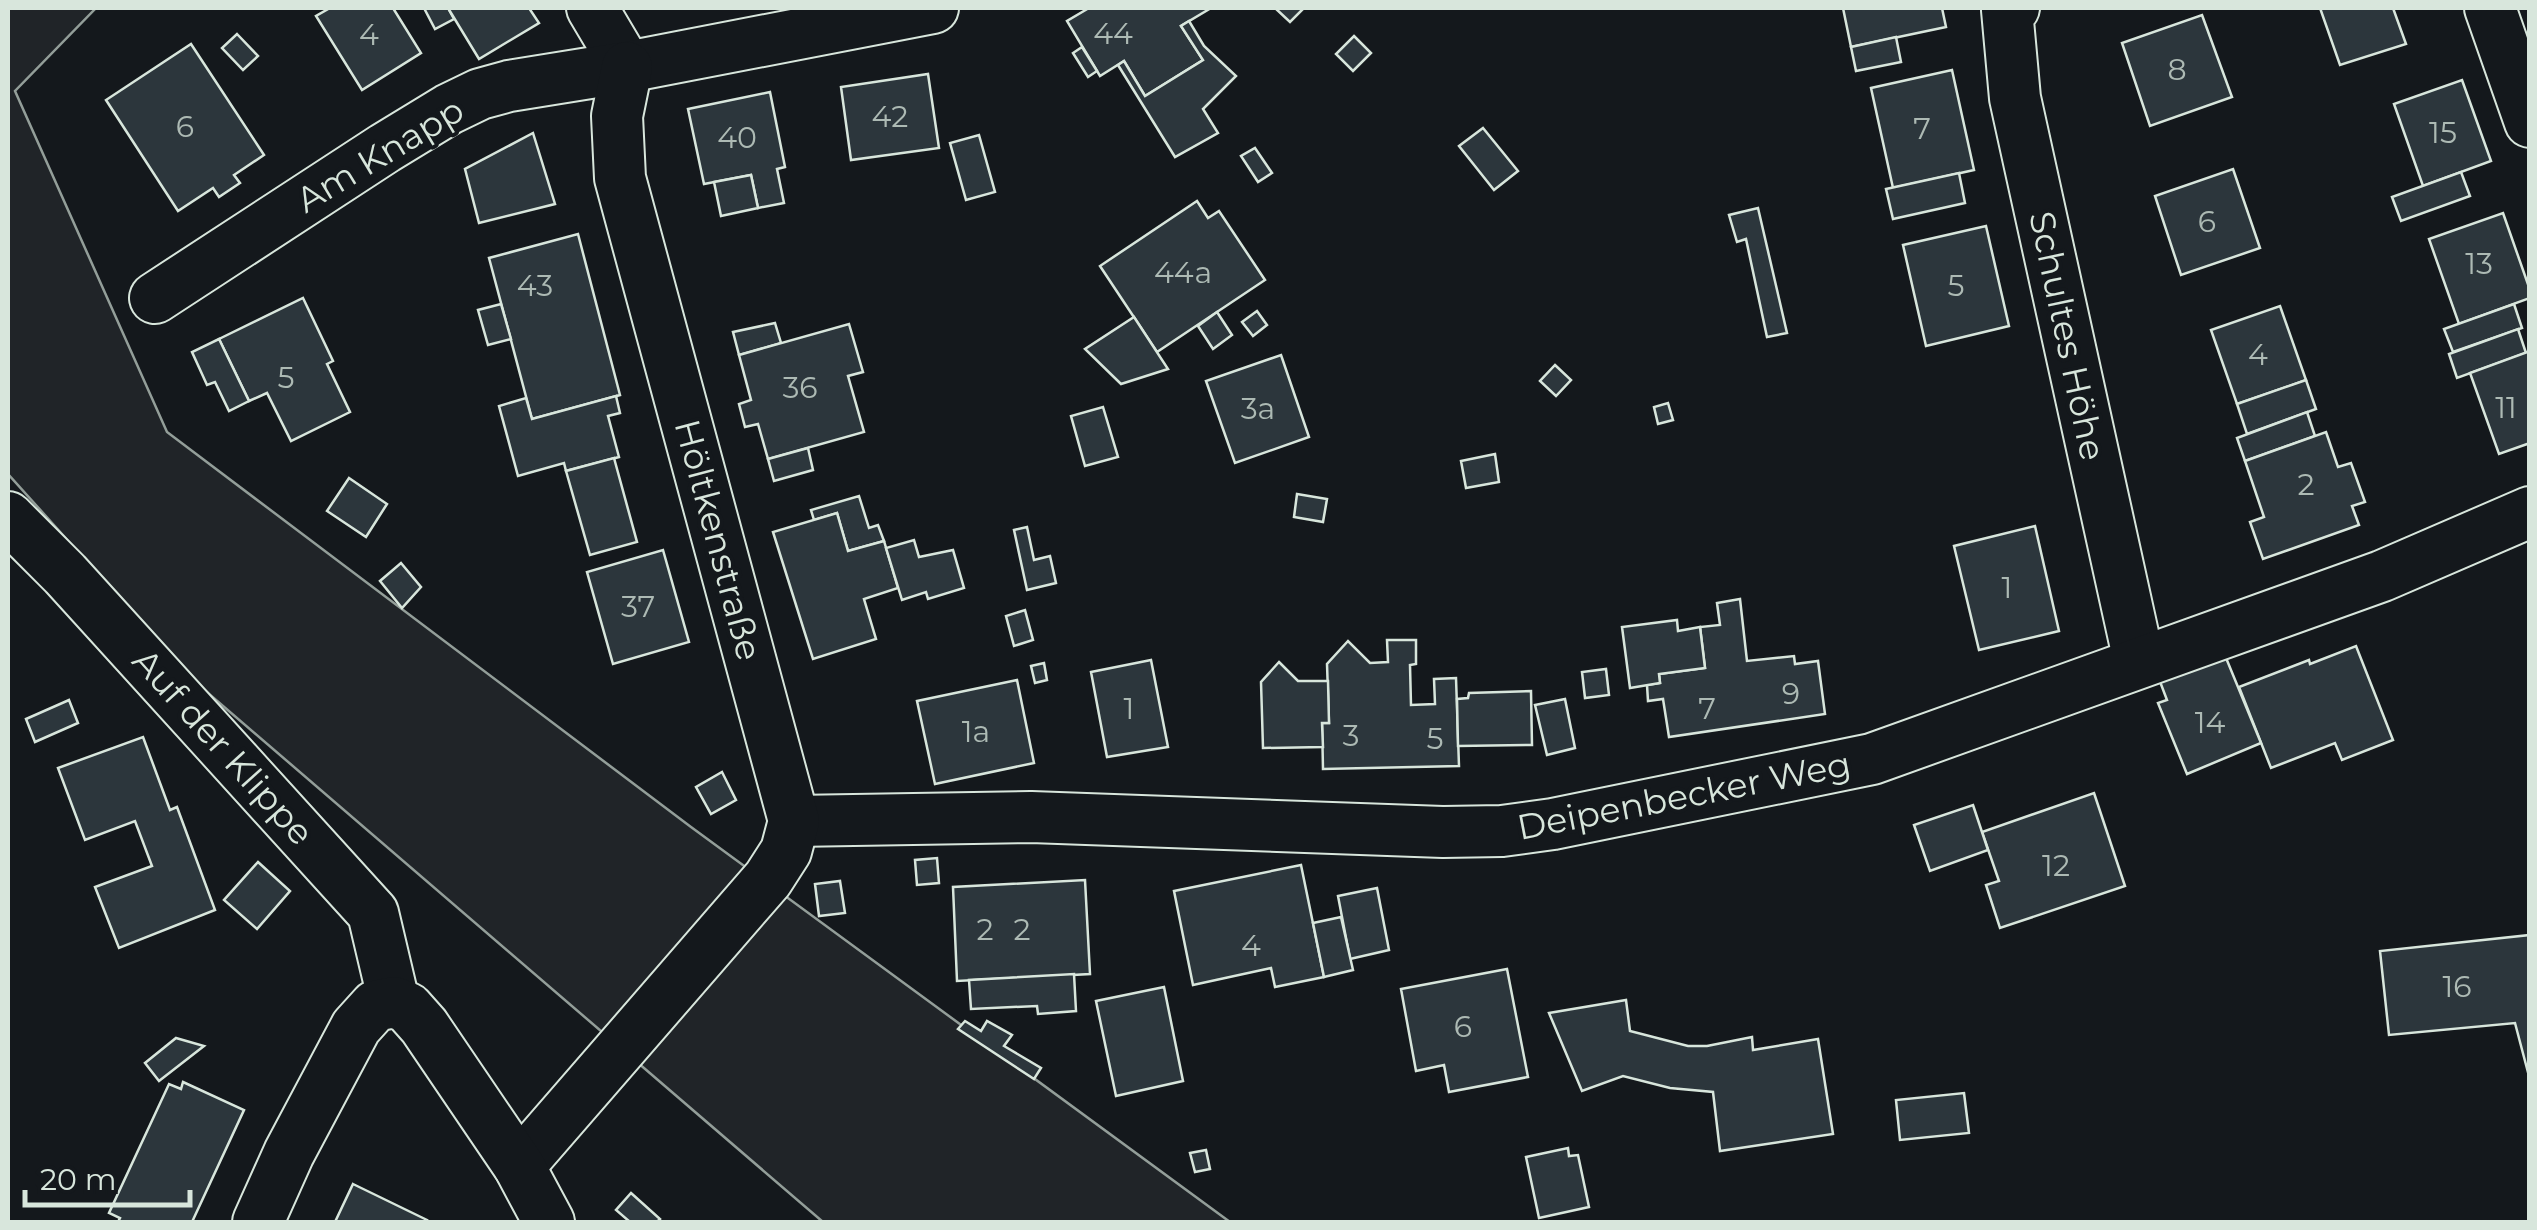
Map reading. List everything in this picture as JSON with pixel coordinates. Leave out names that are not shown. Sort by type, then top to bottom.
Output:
[{"type":"street","points":[[592,8],[627,67],[932,8]]},
{"type":"street","name":"Schultes Höhe","points":[[2009,8],[2015,98],[2139,661]]},
{"type":"street","points":[[2490,8],[2530,122]]},
{"type":"street","name":"Am Knapp","points":[[155,298],[449,108],[508,86],[627,67]]},
{"type":"street","name":"Höltkenstraße","points":[[627,67],[616,116],[620,178],[794,822]]},
{"type":"street","name":"Deipenbecker Weg","points":[[794,822],[1032,817],[1443,832],[1524,829],[1872,759],[2382,576],[2530,512]]},
{"type":"street","name":"Auf der Klippe","points":[[8,517],[65,574],[374,913],[394,1002]]},
{"type":"street","points":[[519,1166],[768,879],[786,851],[794,822]]},
{"type":"street","points":[[258,1222],[289,1153],[356,1027],[375,1006],[394,1002],[408,1008],[424,1026],[519,1166],[549,1222]]},
{"type":"shaded area","points":[[8,8],[96,8],[15,91],[167,432],[691,827],[1230,1222],[823,1222],[194,681],[8,474]]},
{"type":"building","points":[[330,8],[393,8],[421,53],[362,90],[316,16]]},
{"type":"building","points":[[424,8],[448,8],[454,19],[435,29]]},
{"type":"building","points":[[448,8],[529,8],[539,23],[479,59]]},
{"type":"building","points":[[1089,8],[1211,8],[1181,26],[1203,60],[1145,96],[1124,61],[1100,76],[1067,21]]},
{"type":"building","points":[[1275,8],[1304,8],[1290,22]]},
{"type":"building","points":[[1843,8],[1942,8],[1946,27],[1851,47]]},
{"type":"building","points":[[2320,8],[2393,8],[2406,44],[2340,65]]},
{"type":"building","points":[[2202,15],[2232,97],[2150,126],[2122,43]]},
{"type":"building","points":[[1189,21],[1204,46],[1236,76],[1203,109],[1218,133],[1175,157],[1118,65],[1124,61],[1145,96],[1203,60],[1181,26]]},
{"type":"building","points":[[237,34],[258,56],[243,70],[222,48]]},
{"type":"building","points":[[1354,36],[1371,53],[1353,71],[1336,54]]},
{"type":"building","points":[[1896,37],[1901,62],[1856,71],[1851,47]]},
{"type":"building","points":[[191,44],[264,155],[234,175],[240,183],[219,197],[213,188],[178,211],[106,100]]},
{"type":"building","points":[[1082,47],[1097,71],[1088,77],[1073,53]]},
{"type":"building","points":[[1952,70],[1974,170],[1893,188],[1871,88]]},
{"type":"building","points":[[928,74],[939,148],[851,160],[841,87]]},
{"type":"building","points":[[2462,80],[2491,161],[2423,186],[2394,104]]},
{"type":"building","points":[[770,92],[785,167],[777,169],[784,203],[758,208],[751,175],[704,184],[688,109]]},
{"type":"building","points":[[1483,128],[1518,171],[1494,190],[1459,146]]},
{"type":"building","points":[[533,133],[555,204],[479,223],[465,169]]},
{"type":"building","points":[[979,135],[995,192],[966,200],[950,143]]},
{"type":"building","points":[[1255,148],[1272,173],[1258,182],[1241,156]]},
{"type":"building","points":[[2233,169],[2260,248],[2181,275],[2155,196]]},
{"type":"building","points":[[2461,172],[2470,196],[2401,221],[2392,197]]},
{"type":"building","points":[[1959,173],[1965,203],[1893,219],[1886,189]]},
{"type":"building","points":[[751,175],[758,208],[721,216],[714,182]]},
{"type":"building","points":[[1197,201],[1208,218],[1219,211],[1265,280],[1157,352],[1100,266]]},
{"type":"building","points":[[1758,208],[1787,333],[1767,337],[1746,239],[1737,242],[1729,215]]},
{"type":"building","points":[[2503,213],[2530,298],[2459,324],[2429,239]]},
{"type":"building","points":[[1986,226],[2009,326],[1926,346],[1903,245]]},
{"type":"building","points":[[578,234],[620,395],[532,419],[489,258]]},
{"type":"building","points":[[303,298],[333,361],[327,364],[350,412],[291,441],[267,393],[249,401],[219,339]]},
{"type":"building","points":[[501,304],[511,339],[488,345],[478,310]]},
{"type":"building","points":[[2514,304],[2522,328],[2453,352],[2444,329]]},
{"type":"building","points":[[2280,306],[2306,380],[2237,404],[2211,330]]},
{"type":"building","points":[[1257,311],[1267,325],[1253,336],[1242,322]]},
{"type":"building","points":[[1217,312],[1232,335],[1213,349],[1198,326]]},
{"type":"building","points":[[1134,317],[1168,369],[1121,384],[1085,349]]},
{"type":"building","points":[[775,323],[781,343],[739,355],[733,332]]},
{"type":"building","points":[[849,324],[863,372],[848,376],[864,432],[768,459],[758,424],[745,427],[739,404],[751,400],[739,355]]},
{"type":"building","points":[[2518,329],[2526,353],[2457,378],[2449,354]]},
{"type":"building","points":[[219,339],[249,401],[229,411],[215,382],[207,385],[192,352]]},
{"type":"building","points":[[2530,351],[2530,443],[2499,454],[2470,373]]},
{"type":"building","points":[[1281,355],[1309,437],[1235,463],[1206,381]]},
{"type":"building","points":[[1555,365],[1571,380],[1556,396],[1540,381]]},
{"type":"building","points":[[2306,380],[2316,409],[2247,434],[2237,404]]},
{"type":"building","points":[[616,396],[620,413],[608,416],[619,457],[566,471],[564,463],[518,476],[499,406],[526,398],[532,419]]},
{"type":"building","points":[[1668,403],[1673,420],[1658,424],[1654,407]]},
{"type":"building","points":[[1103,407],[1118,457],[1085,466],[1071,416]]},
{"type":"building","points":[[2307,412],[2315,436],[2245,461],[2237,438]]},
{"type":"building","points":[[2326,432],[2338,467],[2351,463],[2365,502],[2352,506],[2359,525],[2263,559],[2250,522],[2264,517],[2245,461]]},
{"type":"building","points":[[808,448],[813,470],[774,481],[768,459]]},
{"type":"building","points":[[1495,454],[1499,482],[1466,488],[1461,461]]},
{"type":"building","points":[[614,458],[637,542],[590,555],[566,471]]},
{"type":"building","points":[[349,478],[387,504],[366,537],[327,511]]},
{"type":"building","points":[[1297,494],[1327,499],[1323,522],[1294,517]]},
{"type":"building","points":[[859,496],[869,528],[878,525],[884,541],[848,551],[837,513],[814,520],[811,510]]},
{"type":"building","points":[[837,513],[848,551],[884,541],[898,588],[864,599],[876,639],[813,659],[773,532]]},
{"type":"building","points":[[2035,526],[2059,631],[1979,650],[1954,546]]},
{"type":"building","points":[[1027,527],[1034,560],[1050,556],[1056,583],[1027,590],[1014,530]]},
{"type":"building","points":[[914,540],[919,557],[953,550],[964,588],[928,599],[926,592],[902,600],[886,548]]},
{"type":"building","points":[[663,550],[689,642],[613,664],[587,572]]},
{"type":"building","points":[[401,563],[421,587],[402,608],[380,581]]},
{"type":"building","points":[[1740,599],[1747,661],[1794,656],[1795,664],[1818,661],[1825,714],[1669,737],[1663,699],[1648,701],[1647,685],[1660,683],[1659,674],[1705,668],[1700,627],[1720,625],[1717,603]]},
{"type":"building","points":[[1025,610],[1033,640],[1014,646],[1006,616]]},
{"type":"building","points":[[1677,620],[1678,631],[1700,627],[1705,668],[1659,674],[1660,683],[1630,688],[1622,627]]},
{"type":"building","points":[[1387,640],[1416,640],[1416,664],[1410,665],[1411,705],[1435,704],[1434,679],[1456,678],[1459,766],[1323,769],[1322,723],[1329,723],[1327,664],[1348,641],[1370,663],[1388,662]]},
{"type":"building","points":[[2356,646],[2393,740],[2342,760],[2335,743],[2271,768],[2239,687]]},
{"type":"building","points":[[2224,653],[2261,743],[2187,774],[2158,703],[2167,700],[2159,679]]},
{"type":"building","points":[[1151,660],[1168,747],[1107,757],[1091,672]]},
{"type":"building","points":[[1279,662],[1298,681],[1328,681],[1329,723],[1322,723],[1323,747],[1263,748],[1261,682]]},
{"type":"building","points":[[1044,663],[1047,680],[1035,683],[1031,666]]},
{"type":"building","points":[[1606,669],[1609,695],[1585,698],[1582,672]]},
{"type":"building","points":[[1017,680],[1034,763],[935,784],[917,701]]},
{"type":"building","points":[[1531,691],[1532,745],[1458,746],[1457,699],[1468,698],[1469,693]]},
{"type":"building","points":[[1565,699],[1575,748],[1547,755],[1535,705]]},
{"type":"building","points":[[69,700],[78,723],[35,742],[26,719]]},
{"type":"building","points":[[143,737],[170,810],[177,807],[215,910],[119,948],[95,887],[152,866],[135,821],[85,840],[58,768]]},
{"type":"building","points":[[722,772],[736,800],[711,814],[696,787]]},
{"type":"building","points":[[2094,793],[2125,886],[2000,928],[1986,885],[1999,881],[1982,832]]},
{"type":"building","points":[[1973,805],[1988,850],[1930,871],[1914,825]]},
{"type":"building","points":[[937,858],[939,883],[917,885],[915,860]]},
{"type":"building","points":[[258,862],[290,891],[257,929],[224,900]]},
{"type":"building","points":[[1301,865],[1324,977],[1275,987],[1271,968],[1193,985],[1174,891]]},
{"type":"building","points":[[1085,880],[1090,974],[957,981],[953,887]]},
{"type":"building","points":[[840,881],[845,913],[819,916],[815,884]]},
{"type":"building","points":[[1377,888],[1389,950],[1350,959],[1338,896]]},
{"type":"building","points":[[1341,917],[1353,970],[1324,977],[1313,923]]},
{"type":"building","points":[[2530,935],[2530,1080],[2515,1023],[2389,1035],[2380,951]]},
{"type":"building","points":[[1507,969],[1528,1077],[1449,1092],[1444,1065],[1416,1071],[1401,989]]},
{"type":"building","points":[[1074,974],[1076,1011],[1038,1014],[1037,1006],[971,1009],[969,980]]},
{"type":"building","points":[[1164,987],[1183,1081],[1116,1096],[1096,1001]]},
{"type":"building","points":[[1626,1000],[1630,1031],[1688,1046],[1752,1037],[1753,1050],[1818,1039],[1833,1134],[1720,1151],[1713,1092],[1670,1088],[1623,1076],[1582,1091],[1549,1013]]},
{"type":"building","points":[[965,1021],[981,1031],[987,1021],[1012,1035],[1004,1046],[1041,1068],[1034,1079],[958,1029]]},
{"type":"building","points":[[176,1038],[204,1046],[159,1081],[145,1063]]},
{"type":"building","points":[[183,1082],[244,1110],[192,1222],[118,1222],[120,1218],[109,1213],[169,1084],[181,1089]]},
{"type":"building","points":[[1964,1093],[1969,1133],[1900,1140],[1896,1100]]},
{"type":"building","points":[[1568,1148],[1569,1156],[1578,1155],[1589,1207],[1539,1218],[1526,1157]]},
{"type":"building","points":[[1206,1150],[1210,1169],[1195,1172],[1190,1153]]},
{"type":"building","points":[[353,1184],[427,1220],[426,1222],[335,1222]]},
{"type":"building","points":[[631,1193],[660,1219],[657,1222],[630,1222],[616,1210]]}]
